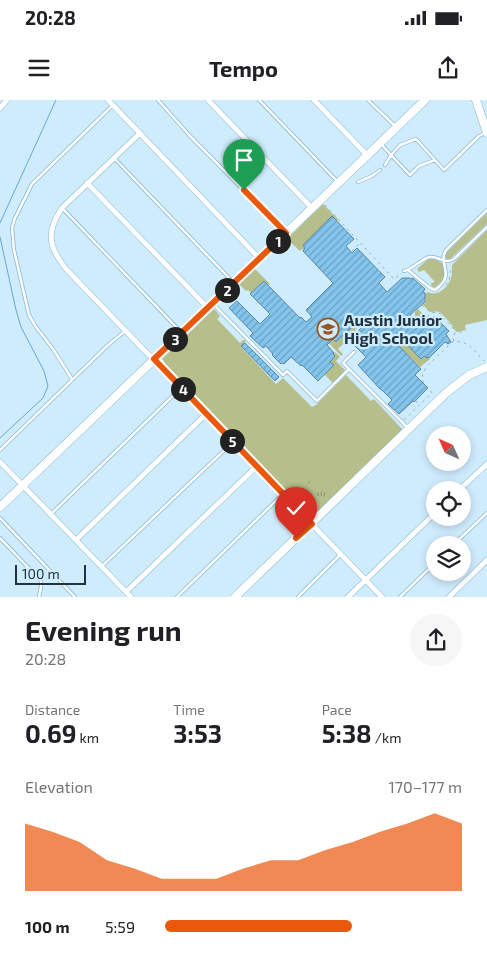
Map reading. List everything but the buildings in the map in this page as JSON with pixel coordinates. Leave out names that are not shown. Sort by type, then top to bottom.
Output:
[{"type":"street","points":[[0,108],[7,100]]},
{"type":"street","points":[[108,100],[259,258]]},
{"type":"street","points":[[208,100],[312,208]]},
{"type":"street","points":[[314,100],[367,155]]},
{"type":"street","points":[[0,507],[425,100]]},
{"type":"street","points":[[476,100],[487,133]]},
{"type":"street","points":[[140,133],[62,208],[53,223],[51,240],[54,252],[60,262],[382,596]]},
{"type":"street","points":[[87,183],[210,306]]},
{"type":"street","points":[[235,596],[446,393],[464,378],[487,365]]},
{"type":"street","points":[[76,540],[206,414]]},
{"type":"street","points":[[0,462],[131,596]]},
{"type":"street","points":[[469,481],[487,464]]},
{"type":"street","points":[[126,592],[257,466]]},
{"type":"street","points":[[348,596],[426,522]]},
{"type":"street","points":[[449,596],[487,560]]},
{"type":"lane","points":[[158,100],[190,136],[286,233]]},
{"type":"lane","points":[[259,100],[338,182]]},
{"type":"lane","points":[[368,100],[396,128]]},
{"type":"lane","points":[[72,380],[29,315],[14,250],[12,228],[32,184],[113,105]]},
{"type":"lane","points":[[384,166],[400,145],[416,139],[444,170],[478,136],[487,133]]},
{"type":"lane","points":[[380,143],[410,175],[419,166],[435,160]]},
{"type":"lane","points":[[114,158],[234,283]]},
{"type":"lane","points":[[358,182],[380,170]]},
{"type":"lane","points":[[62,208],[181,333]]},
{"type":"lane","points":[[405,272],[435,290],[446,276],[443,254],[487,210]]},
{"type":"lane","points":[[405,272],[429,257],[450,262],[487,227]]},
{"type":"lane","points":[[210,306],[283,375],[287,371],[317,401],[350,370]]},
{"type":"lane","points":[[0,450],[126,330]]},
{"type":"lane","points":[[354,352],[343,363],[409,429]]},
{"type":"lane","points":[[51,514],[181,388]]},
{"type":"lane","points":[[102,566],[233,442]]},
{"type":"lane","points":[[177,596],[284,494]]},
{"type":"lane","points":[[463,536],[487,513]]},
{"type":"lane","points":[[0,518],[75,596]]},
{"type":"lane","points":[[0,538],[41,581],[39,596]]},
{"type":"lane","points":[[298,596],[341,554]]},
{"type":"lane","points":[[400,596],[426,571]]},
{"type":"path","points":[[323,203],[394,279],[405,272]]},
{"type":"path","points":[[352,251],[360,243]]},
{"type":"path","points":[[442,288],[450,280],[452,268]]},
{"type":"path","points":[[422,305],[428,312],[439,313],[453,328],[455,333],[454,342]]},
{"type":"path","points":[[455,333],[466,330]]},
{"type":"path","points":[[402,422],[432,393],[422,380],[424,368],[454,342],[464,342],[487,365]]},
{"type":"path","points":[[416,401],[420,405]]},
{"type":"green space","points":[[323,204],[338,219],[337,221],[332,217],[303,245],[306,249],[300,251],[287,239]]},
{"type":"green space","points":[[487,213],[487,224],[448,260],[444,256],[445,254]]},
{"type":"green space","points":[[487,230],[487,320],[465,325],[466,330],[456,332],[441,314],[430,312],[423,305],[426,302],[425,294],[428,292],[435,293],[445,288],[450,282],[452,265]]},
{"type":"green space","points":[[430,258],[443,264],[445,270],[444,278],[435,287],[431,283],[435,282],[424,270],[419,272],[417,269]]},
{"type":"green space","points":[[255,269],[270,284],[268,285],[264,281],[251,293],[239,284]]},
{"type":"green space","points":[[214,309],[220,316],[217,319],[240,343],[243,340],[246,341],[241,347],[276,384],[283,378],[312,407],[346,375],[371,401],[374,399],[402,429],[315,516],[311,517],[163,363],[162,359]]},
{"type":"green space","points":[[418,309],[427,318],[410,333],[409,341],[406,343],[430,359],[420,367],[396,343],[415,319],[415,312]]},
{"type":"green space","points":[[364,316],[367,319],[355,330],[357,332],[349,340],[351,342],[348,345],[345,342],[338,349],[343,354],[341,356],[327,341],[332,337],[337,342]]},
{"type":"green space","points":[[335,352],[340,357],[336,361],[346,371],[333,383],[325,375],[333,365],[330,362],[335,356],[333,355]]},
{"type":"green space","points":[[318,473],[335,492],[313,514],[295,495]]},
{"type":"waterway","points":[[0,223],[56,100]]},
{"type":"waterway","points":[[0,237],[21,327],[44,371],[48,386],[43,398],[0,438]]},
{"type":"place","name":"Austin Junior High School","points":[[328,329]]},
{"type":"route","points":[[244,190],[286,233],[154,359],[312,524],[296,538]]}]
